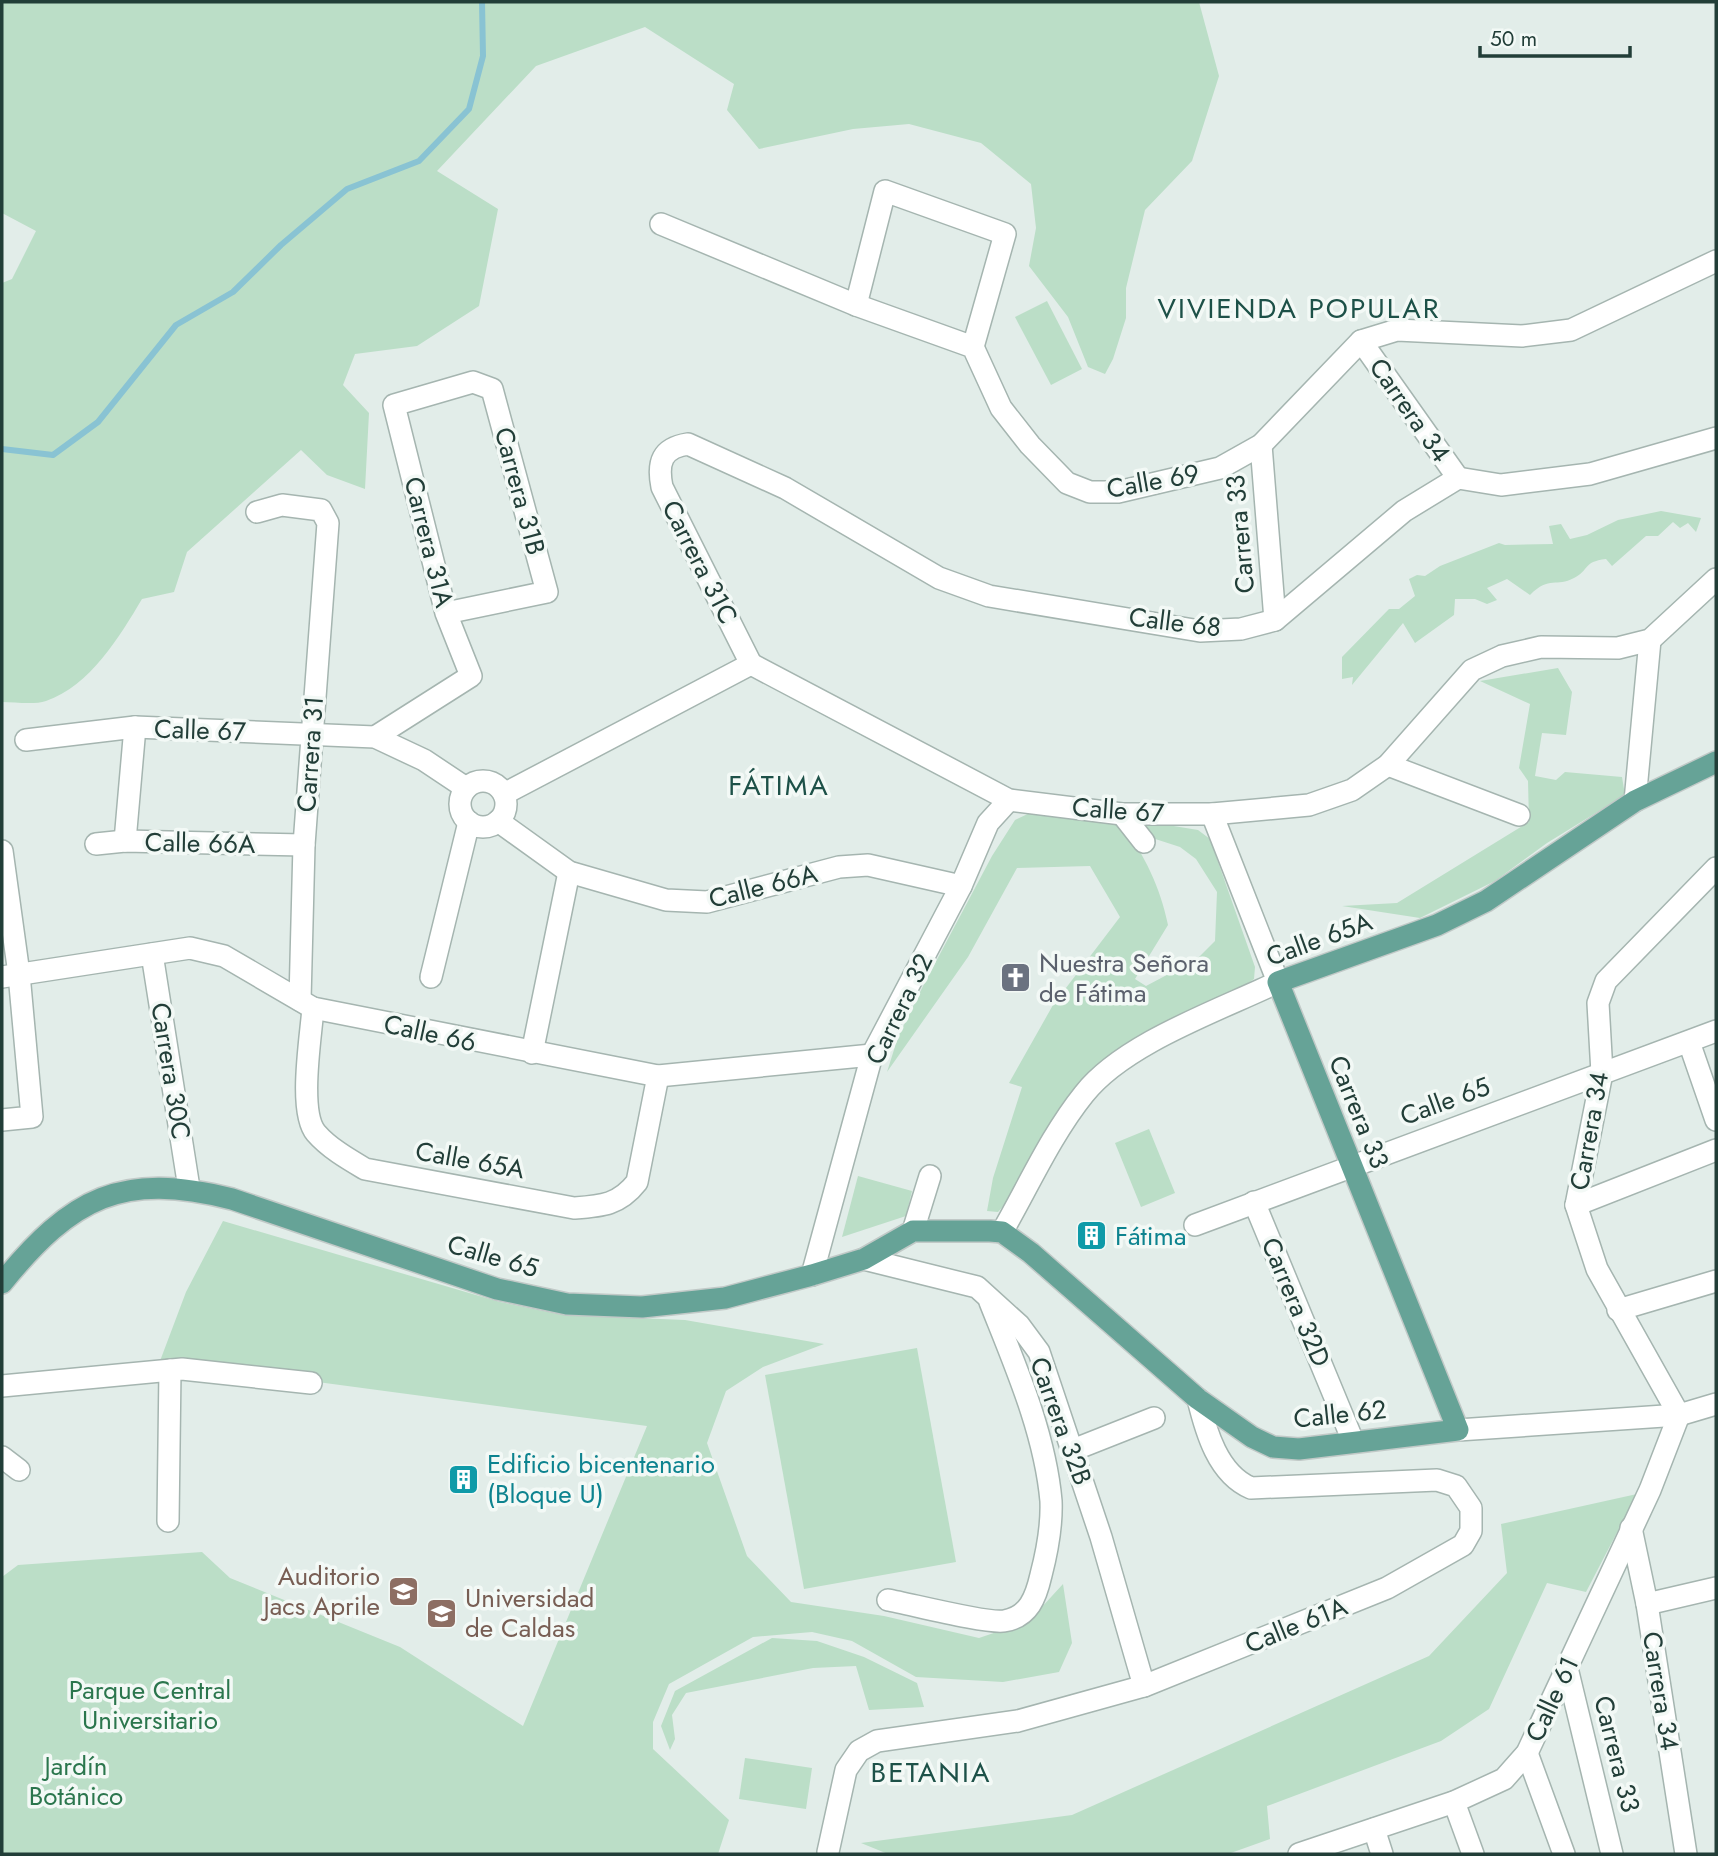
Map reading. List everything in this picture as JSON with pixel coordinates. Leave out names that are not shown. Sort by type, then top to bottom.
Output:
[{"type":"main road","name":"Calle 65A","points":[[1278,982],[1437,925],[1486,901],[1635,801],[1716,762]]},
{"type":"main road","name":"Carrera 33","points":[[1278,982],[1458,1430]]},
{"type":"main road","name":"Calle 65","points":[[2,1283],[50,1229],[83,1207],[113,1195],[147,1188],[189,1188],[244,1203],[497,1289],[567,1304],[642,1307],[725,1298],[864,1259],[913,1231]]},
{"type":"main road","points":[[913,1231],[1002,1232]]},
{"type":"main road","name":"Calle 62","points":[[1002,1232],[1031,1253],[1198,1399],[1252,1437],[1273,1447],[1299,1449],[1458,1430]]},
{"type":"street","points":[[661,224],[856,305],[973,347],[1005,234],[885,191],[856,305]]},
{"type":"street","name":"Calle 69","points":[[973,347],[1001,408],[1030,445],[1067,482],[1090,492],[1118,492],[1220,468],[1261,445],[1361,341],[1397,330],[1522,336],[1571,330],[1716,261]]},
{"type":"street","name":"Carrera 34","points":[[1361,341],[1458,478]]},
{"type":"street","name":"Carrera 31B","points":[[394,405],[473,382],[492,389],[547,592],[446,613]]},
{"type":"street","name":"Carrera 31A","points":[[375,737],[471,676],[446,613],[394,405]]},
{"type":"street","points":[[1458,478],[1501,485],[1590,474],[1716,438]]},
{"type":"street","name":"Calle 68","points":[[661,457],[674,446],[688,444],[785,488],[939,578],[989,596],[1200,631],[1241,629],[1275,620],[1404,511],[1458,478]]},
{"type":"street","name":"Carrera 33","points":[[1261,445],[1275,620]]},
{"type":"street","name":"Carrera 31C","points":[[661,457],[659,471],[662,487],[751,664]]},
{"type":"street","name":"Carrera 31","points":[[257,512],[282,505],[321,510],[328,523],[303,845],[307,1004]]},
{"type":"street","name":"Calle 67","points":[[751,664],[1009,800],[1122,814],[1212,814],[1308,805],[1352,790],[1388,765],[1472,670],[1503,656],[1541,647],[1618,648],[1650,640],[1716,579]]},
{"type":"street","points":[[1635,801],[1650,640]]},
{"type":"street","points":[[504,794],[751,664]]},
{"type":"street","points":[[125,841],[135,727]]},
{"type":"street","name":"Calle 67","points":[[26,740],[135,727],[375,737]]},
{"type":"street","points":[[375,737],[424,760],[466,788]]},
{"type":"street","points":[[1388,765],[1519,815]]},
{"type":"street","points":[[487,781],[504,794],[506,808],[498,821],[484,827],[469,822],[461,810],[462,794],[472,783],[487,781]]},
{"type":"street","name":"Carrera 32","points":[[811,1275],[872,1055],[961,886],[988,823],[1009,800]]},
{"type":"street","points":[[1122,814],[1144,842]]},
{"type":"street","name":"Carrera 33","points":[[1212,814],[1278,982]]},
{"type":"street","name":"Calle 66A","points":[[498,821],[569,872],[666,900],[708,902],[839,867],[868,866],[961,886]]},
{"type":"street","points":[[431,977],[469,822]]},
{"type":"street","name":"Calle 66A","points":[[96,844],[125,841],[303,845]]},
{"type":"street","points":[[2,851],[10,976],[32,1117],[2,1120]]},
{"type":"street","name":"Carrera 34","points":[[1679,1415],[1597,1269],[1576,1205],[1602,1073],[1598,1003],[1606,981],[1716,868]]},
{"type":"street","points":[[532,1053],[569,872]]},
{"type":"street","name":"Calle 66","points":[[10,976],[190,948],[224,956],[307,1004],[532,1053],[658,1076],[872,1055]]},
{"type":"street","name":"Carrera 30C","points":[[152,954],[189,1188]]},
{"type":"street","name":"Calle 65A","points":[[1002,1232],[1073,1110],[1103,1074],[1138,1048],[1278,982]]},
{"type":"street","name":"Calle 65A","points":[[307,1004],[307,1101],[314,1131],[338,1152],[365,1169],[574,1208],[601,1206],[626,1196],[637,1182],[658,1076]]},
{"type":"street","name":"Calle 65","points":[[1195,1225],[1716,1031]]},
{"type":"street","points":[[1689,1042],[1716,1120]]},
{"type":"street","points":[[1576,1205],[1716,1150]]},
{"type":"street","points":[[913,1231],[930,1175]]},
{"type":"street","name":"Carrera 32D","points":[[1254,1202],[1353,1441]]},
{"type":"street","name":"Carrera 32B","points":[[864,1259],[968,1284],[988,1297],[1019,1325],[1039,1352],[1073,1450],[1143,1686]]},
{"type":"street","points":[[1618,1310],[1716,1281]]},
{"type":"street","points":[[888,1600],[1003,1622],[1026,1613],[1037,1594],[1048,1546],[1051,1503],[1045,1468],[1018,1372],[988,1297]]},
{"type":"street","points":[[2,1386],[170,1370],[312,1383]]},
{"type":"street","points":[[168,1521],[170,1370]]},
{"type":"street","name":"Calle 61A","points":[[825,1854],[846,1770],[859,1751],[877,1741],[1018,1721],[1143,1686],[1387,1588],[1463,1545],[1471,1531],[1471,1508],[1455,1486],[1437,1480],[1251,1489],[1237,1482],[1225,1469],[1203,1422],[1198,1399]]},
{"type":"street","name":"Calle 62","points":[[1458,1430],[1679,1415],[1716,1404]]},
{"type":"street","name":"Calle 61","points":[[1299,1854],[1454,1802],[1504,1779],[1527,1753],[1631,1528],[1679,1415]]},
{"type":"street","points":[[1073,1450],[1154,1418]]},
{"type":"street","name":"Carrera 34","points":[[1631,1528],[1647,1604],[1686,1854]]},
{"type":"street","points":[[1647,1604],[1716,1588]]},
{"type":"street","name":"Carrera 33","points":[[1567,1668],[1612,1854]]},
{"type":"street","points":[[1527,1753],[1564,1854]]},
{"type":"street","points":[[1454,1802],[1473,1854]]},
{"type":"street","points":[[1374,1829],[1382,1854]]},
{"type":"green space","points":[[2,2],[1199,2],[1219,76],[1192,161],[1145,210],[1126,288],[1126,318],[1113,359],[1105,374],[1088,367],[1068,317],[1029,266],[1036,228],[1031,184],[981,143],[909,124],[853,129],[759,149],[727,110],[734,84],[645,27],[536,66],[437,171],[498,209],[479,306],[417,346],[355,354],[343,385],[369,413],[365,489],[327,475],[301,450],[187,552],[174,592],[142,599],[114,644],[76,684],[46,701],[2,702],[2,283],[12,279],[36,231],[2,213]]},
{"type":"green space","points":[[1047,301],[1082,369],[1051,385],[1015,317]]},
{"type":"green space","points":[[1661,511],[1701,518],[1696,532],[1688,523],[1680,528],[1673,522],[1658,536],[1646,536],[1612,566],[1606,559],[1593,562],[1574,578],[1548,583],[1530,595],[1507,579],[1487,588],[1497,600],[1487,604],[1475,599],[1455,599],[1454,615],[1415,643],[1403,623],[1352,685],[1353,677],[1342,679],[1342,657],[1389,609],[1399,609],[1415,596],[1409,579],[1417,575],[1425,576],[1440,566],[1499,543],[1553,544],[1549,526],[1561,524],[1570,539],[1587,535],[1618,520]]},
{"type":"green space","points":[[1558,668],[1572,692],[1566,735],[1542,733],[1535,776],[1556,780],[1565,772],[1622,777],[1625,795],[1547,843],[1495,881],[1420,918],[1342,906],[1397,903],[1529,822],[1528,781],[1519,768],[1530,704],[1480,681]]},
{"type":"green space","points":[[1034,811],[1123,825],[1131,837],[1156,885],[1168,925],[1135,979],[1146,986],[1197,959],[1215,941],[1217,892],[1196,859],[1180,847],[1146,836],[1131,819],[1198,830],[1210,839],[1255,967],[1254,979],[1238,990],[1156,1026],[1118,1049],[1094,1070],[1007,1202],[998,1212],[987,1211],[993,1178],[1022,1087],[1009,1083],[1053,1005],[1120,917],[1090,866],[1017,868],[968,957],[887,1072],[898,1037],[992,856],[1015,820]]},
{"type":"green space","points":[[1149,1129],[1175,1193],[1141,1207],[1115,1143]]},
{"type":"green space","points":[[858,1176],[912,1191],[906,1216],[842,1237]]},
{"type":"green space","name":"Parque Central Universitario","points":[[223,1221],[500,1302],[563,1315],[685,1320],[824,1344],[763,1367],[726,1391],[707,1443],[747,1556],[791,1602],[884,1616],[979,1638],[1029,1621],[1063,1584],[1072,1643],[1059,1672],[1003,1682],[916,1677],[852,1641],[812,1632],[753,1637],[669,1684],[653,1722],[653,1749],[729,1820],[718,1854],[2,1854],[2,1577],[18,1565],[202,1552],[230,1578],[400,1647],[523,1726],[647,1426],[160,1361],[186,1292]]},
{"type":"green space","points":[[917,1348],[956,1562],[804,1589],[765,1375]]},
{"type":"green space","points":[[1637,1494],[1586,1592],[1547,1583],[1489,1709],[1441,1741],[1267,1806],[1270,1839],[1228,1854],[888,1854],[861,1843],[1072,1815],[1429,1656],[1507,1573],[1501,1524]]},
{"type":"green space","points":[[772,1638],[817,1641],[864,1657],[917,1683],[924,1707],[869,1710],[856,1666],[813,1668],[686,1693],[672,1715],[675,1739],[670,1750],[661,1726],[675,1691]]},
{"type":"green space","points":[[745,1758],[812,1768],[806,1809],[739,1799]]},
{"type":"waterway","points":[[2,449],[53,455],[98,422],[176,325],[233,292],[281,245],[347,189],[419,161],[469,109],[483,56],[482,2]]},
{"type":"place","name":"Nuestra Señora de Fátima","points":[[1016,978]]},
{"type":"place","name":"Fátima","points":[[1092,1236]]},
{"type":"place","name":"Edificio bicentenario (Bloque U)","points":[[464,1479]]},
{"type":"place","name":"Auditorio Jacs Aprile","points":[[403,1591]]},
{"type":"place","name":"Universidad de Caldas","points":[[442,1613]]},
{"type":"district","name":"VIVIENDA POPULAR","points":[[1299,308]]},
{"type":"district","name":"FÁTIMA","points":[[779,785]]},
{"type":"district","name":"BETANIA","points":[[931,1772]]},
{"type":"park label","name":"Jardín Botánico","points":[[76,1781]]}]
